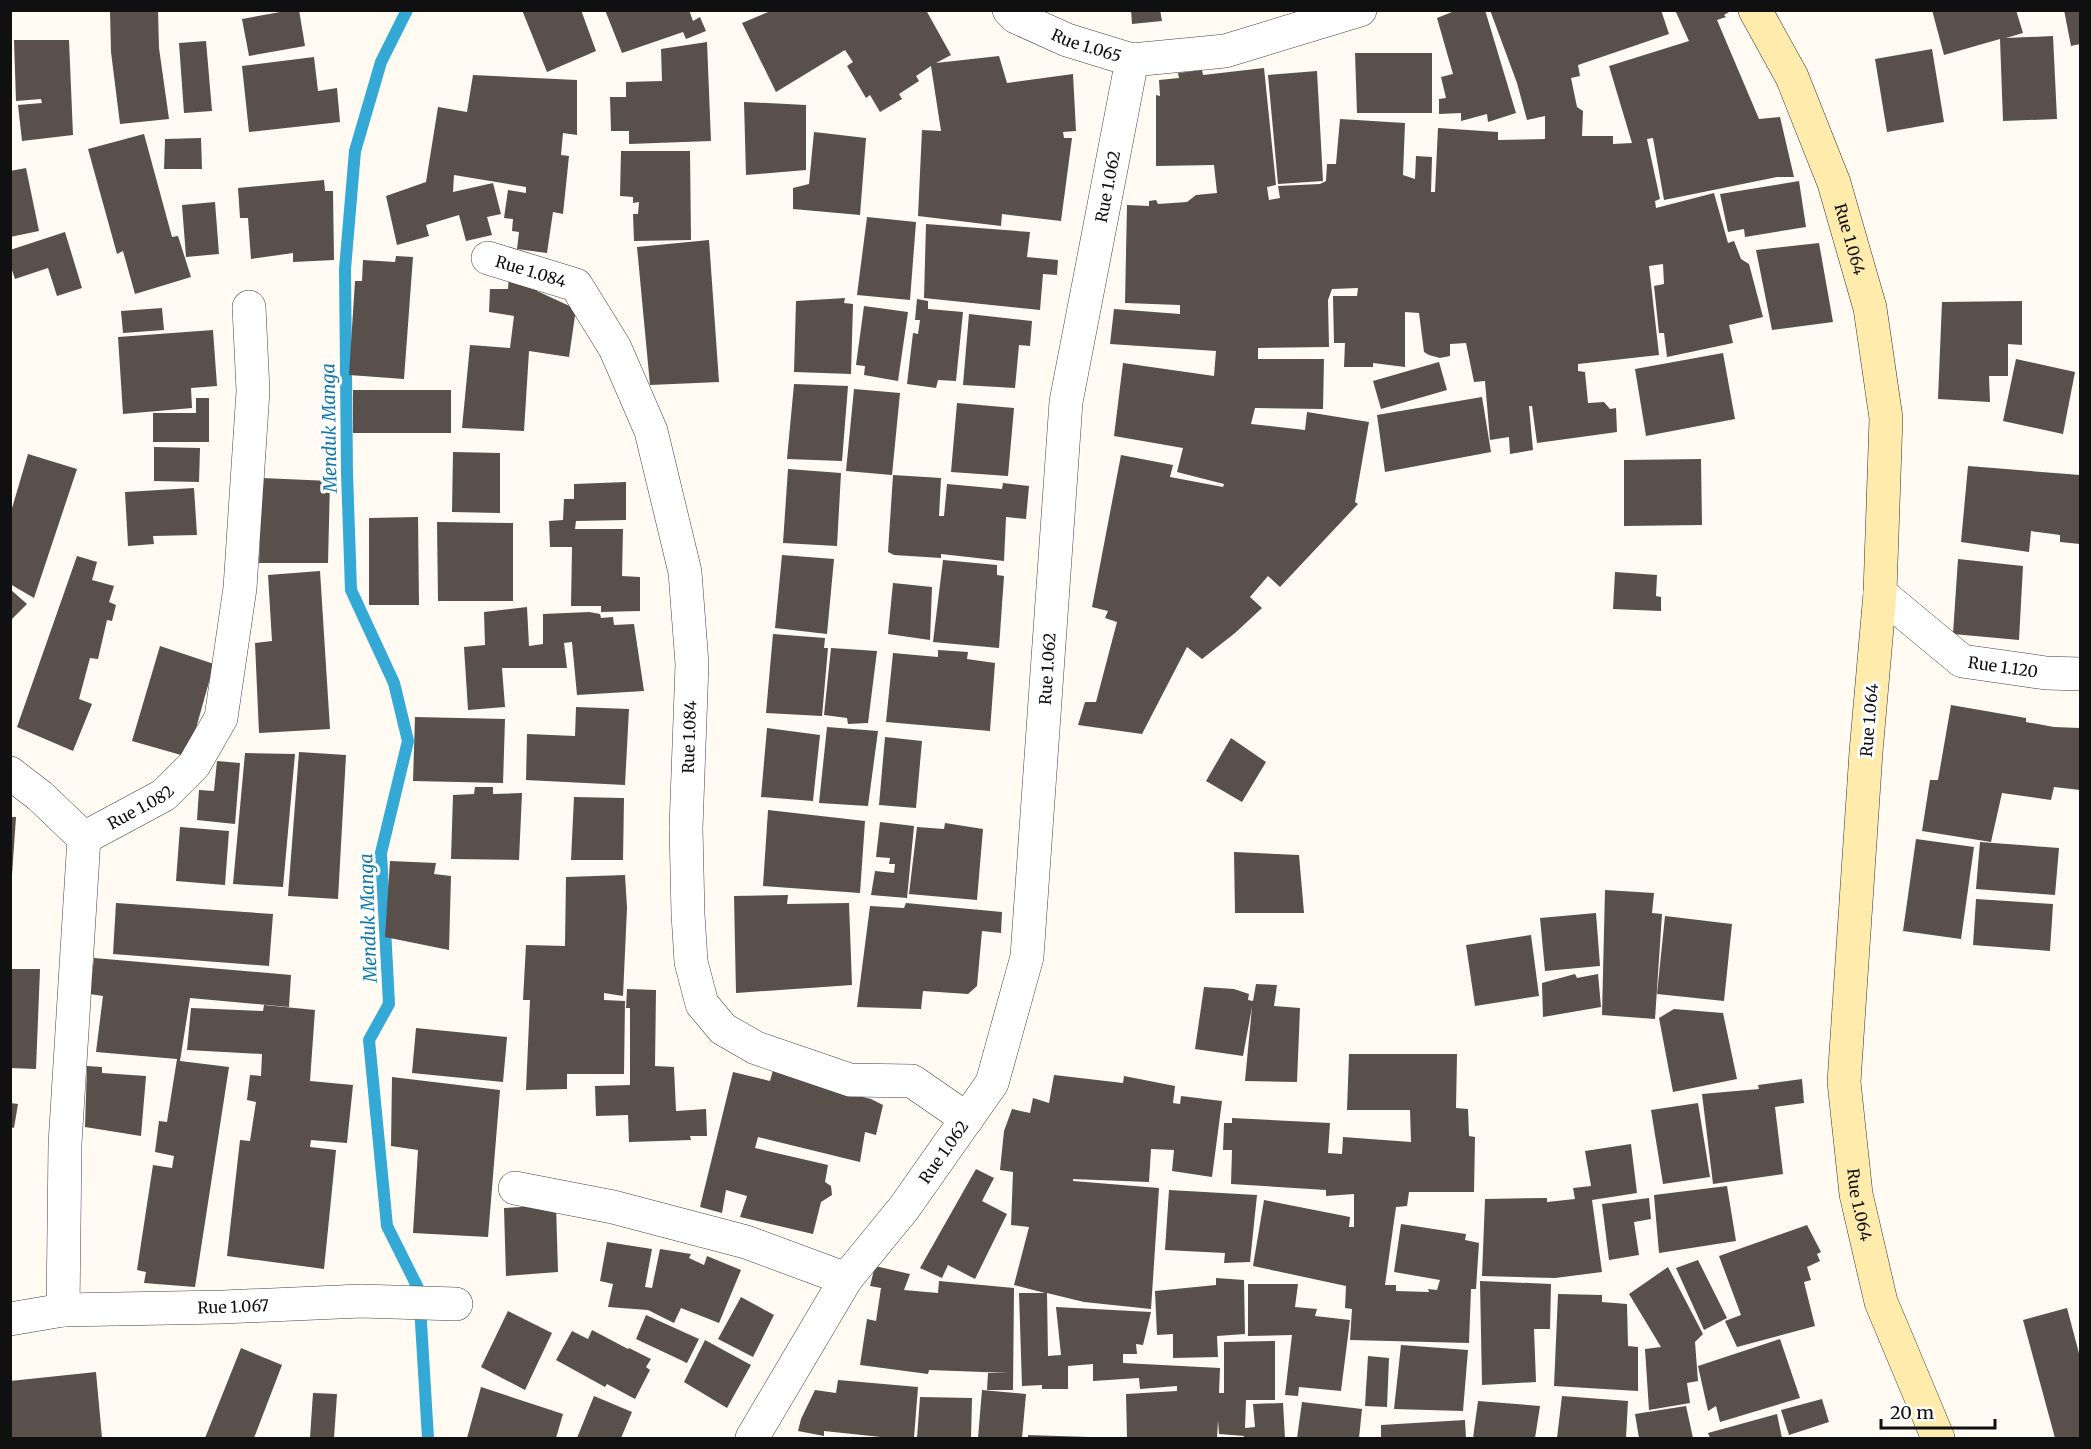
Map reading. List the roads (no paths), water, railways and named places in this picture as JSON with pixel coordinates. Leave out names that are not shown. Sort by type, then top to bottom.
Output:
[{"type":"main road","name":"Rue 1.064","points":[[1755,10],[1792,77],[1834,183],[1870,308],[1886,418],[1880,593],[1866,752],[1844,1082],[1856,1194],[1881,1302],[1938,1438]]},
{"type":"street","name":"Rue 1.065","points":[[1009,10],[1016,17],[1067,40],[1132,60]]},
{"type":"street","points":[[1132,60],[1225,51],[1360,10]]},
{"type":"street","name":"Rue 1.062","points":[[752,1438],[846,1279],[904,1208],[992,1083],[1027,957],[1066,402],[1132,60]]},
{"type":"street","name":"Rue 1.084","points":[[488,258],[576,285],[615,348],[651,430],[685,572],[692,664],[686,828],[688,914],[691,962],[702,1004],[723,1029],[756,1047],[850,1080],[912,1081],[967,1119]]},
{"type":"street","name":"Rue 1.082","points":[[84,838],[164,795],[194,765],[221,718],[242,565],[253,391],[249,307]]},
{"type":"street","name":"Rue 1.120","points":[[1880,593],[1962,661],[2046,674],[2080,674]]},
{"type":"street","points":[[10,773],[40,796],[84,838],[65,1144],[63,1310]]},
{"type":"street","points":[[515,1188],[614,1207],[746,1242],[846,1279]]},
{"type":"street","name":"Rue 1.067","points":[[10,1319],[63,1310],[223,1307],[361,1301],[456,1304]]},
{"type":"waterway","name":"Menduk Manga","points":[[407,10],[381,62],[355,151],[345,269],[347,473],[351,590],[394,683],[408,741],[381,853],[389,1004],[369,1040],[387,1226],[419,1290],[428,1438]]}]
